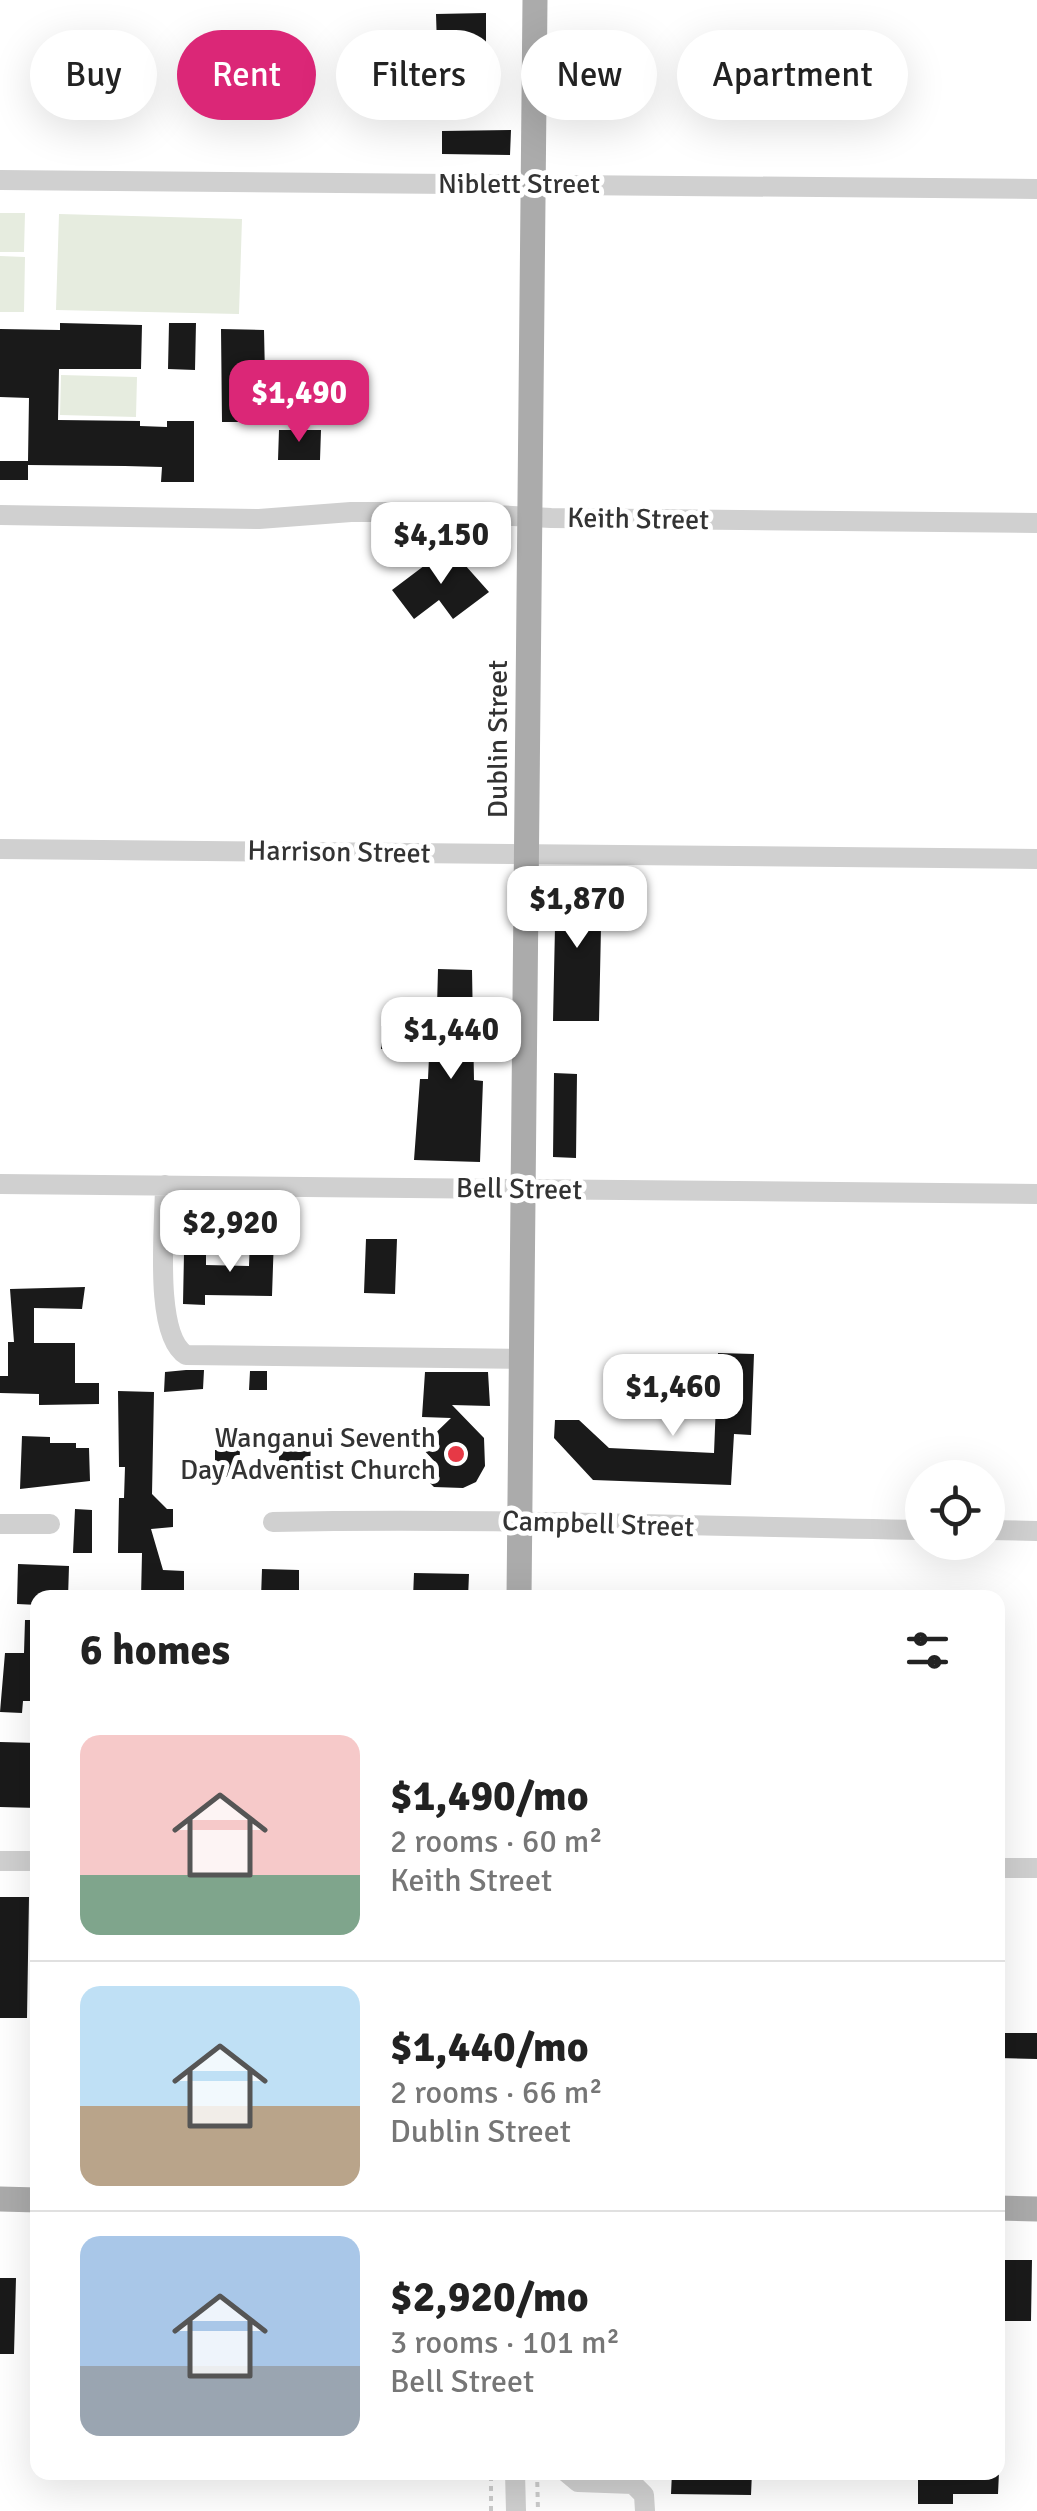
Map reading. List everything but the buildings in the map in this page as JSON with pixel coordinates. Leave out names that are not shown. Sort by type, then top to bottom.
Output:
[{"type":"main road","name":"Dublin Street","points":[[520,1590],[535,0]]},
{"type":"main road","points":[[0,2199],[30,2200]]},
{"type":"main road","points":[[1005,2208],[1037,2209]]},
{"type":"street","name":"Niblett Street","points":[[0,180],[1037,189]]},
{"type":"street","name":"Keith Street","points":[[0,514],[259,518],[351,512],[1037,523]]},
{"type":"street","name":"Harrison Street","points":[[0,849],[1037,859]]},
{"type":"street","name":"Bell Street","points":[[0,1184],[1037,1194]]},
{"type":"street","points":[[165,1185],[166,1325],[175,1346],[186,1355],[522,1359]]},
{"type":"street","name":"Campbell Street","points":[[274,1522],[905,1530]]},
{"type":"street","points":[[0,1524],[50,1524]]},
{"type":"street","points":[[1005,1530],[1037,1531]]},
{"type":"street","points":[[0,1860],[30,1860]]},
{"type":"street","points":[[1005,1868],[1037,1868]]},
{"type":"street","points":[[516,2480],[516,2511]]},
{"type":"street","points":[[576,2480],[633,2484],[644,2495],[645,2511]]},
{"type":"path","points":[[490,2511],[491,2480]]},
{"type":"path","points":[[537,2480],[538,2511]]},
{"type":"shaded area","points":[[0,213],[25,213],[24,252],[0,252]]},
{"type":"shaded area","points":[[59,214],[242,219],[239,314],[56,310]]},
{"type":"shaded area","points":[[0,256],[25,257],[24,312],[0,312]]},
{"type":"shaded area","points":[[61,375],[137,377],[136,417],[60,415]]},
{"type":"place","name":"Wanganui Seventh Day Adventist Church","points":[[456,1454]]}]
